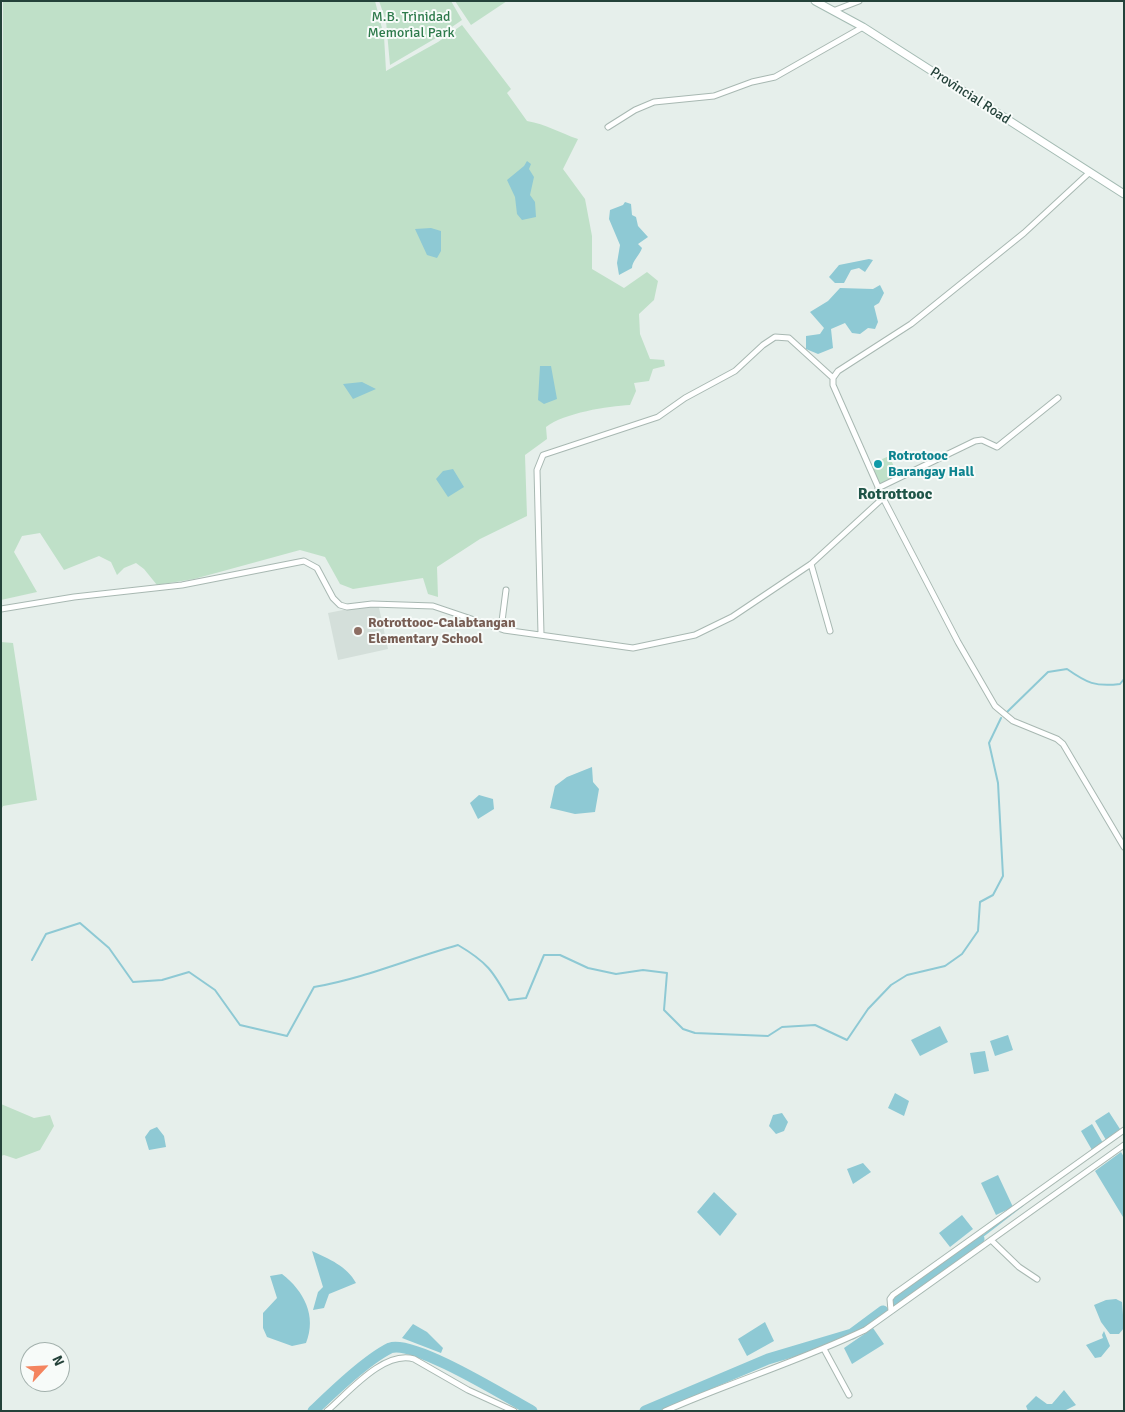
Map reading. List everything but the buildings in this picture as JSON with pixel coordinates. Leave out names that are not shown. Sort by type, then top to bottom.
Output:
[{"type":"main road","name":"Provincial Road","points":[[815,1],[863,27],[1124,194]]},
{"type":"street","points":[[833,11],[859,1]]},
{"type":"street","points":[[608,127],[635,110],[654,102],[714,96],[752,82],[775,77],[863,27]]},
{"type":"street","points":[[1090,172],[1078,185],[991,260],[911,324],[838,371],[833,378],[833,385],[883,498],[958,642],[995,706],[1013,721],[1057,739],[1063,744],[1124,847]]},
{"type":"street","points":[[541,634],[537,470],[543,455],[658,417],[685,398],[735,371],[762,345],[775,337],[789,338],[833,378]]},
{"type":"street","points":[[878,488],[975,441],[982,440],[997,447],[1058,398]]},
{"type":"street","points":[[1,609],[74,597],[182,585],[304,562],[316,568],[333,598],[340,605],[433,606],[501,629],[633,648],[695,635],[732,616],[811,564],[883,498]]},
{"type":"street","points":[[811,564],[830,631]]},
{"type":"street","points":[[501,629],[506,590]]},
{"type":"street","points":[[891,1311],[890,1299],[893,1295],[1124,1130]]},
{"type":"street","points":[[665,1411],[715,1389],[824,1348],[865,1330],[1124,1145]]},
{"type":"street","points":[[991,1240],[1019,1267],[1037,1279]]},
{"type":"street","points":[[824,1348],[850,1395]]},
{"type":"street","points":[[327,1411],[387,1361],[406,1357],[414,1359],[468,1390],[514,1411]]},
{"type":"shaded area","name":"Rotrottooc-Calabtangan Elementary School","points":[[378,603],[388,649],[338,660],[328,613]]},
{"type":"green space","points":[[3,1],[375,1],[384,36],[386,71],[438,42],[462,25],[511,89],[507,93],[527,121],[547,126],[578,139],[563,169],[585,199],[592,236],[592,269],[624,288],[647,272],[658,281],[654,300],[639,314],[640,334],[650,359],[664,360],[665,366],[653,369],[649,381],[634,383],[636,391],[630,405],[575,414],[546,427],[547,439],[525,455],[527,516],[480,539],[437,567],[438,597],[428,594],[423,578],[353,589],[340,584],[325,557],[300,550],[194,579],[157,585],[144,569],[136,563],[124,568],[117,575],[111,562],[99,556],[64,570],[40,533],[22,536],[14,552],[37,592],[1,600]]},
{"type":"green space","name":"M.B. Trinidad Memorial Park","points":[[379,1],[451,1],[462,20],[390,65],[386,21]]},
{"type":"green space","points":[[455,1],[507,1],[471,25]]},
{"type":"green space","points":[[889,456],[899,477],[879,487],[869,465]]},
{"type":"green space","points":[[1,642],[13,643],[37,800],[3,806],[1,810]]},
{"type":"green space","points":[[1,1104],[34,1118],[50,1115],[54,1126],[40,1150],[16,1159],[4,1155],[1,1156]]},
{"type":"water","points":[[527,161],[531,164],[529,169],[534,177],[530,195],[535,202],[536,217],[522,220],[517,214],[515,197],[507,180],[524,166]]},
{"type":"water","points":[[625,202],[631,204],[632,215],[636,217],[638,226],[648,237],[638,244],[642,248],[632,268],[619,275],[617,263],[620,245],[609,219],[610,210],[623,205]]},
{"type":"water","points":[[431,228],[441,231],[441,251],[437,258],[427,255],[415,229]]},
{"type":"water","points":[[869,259],[873,260],[865,272],[859,268],[851,270],[844,283],[835,283],[829,277],[839,265]]},
{"type":"water","points":[[880,285],[884,293],[879,303],[874,306],[878,322],[875,329],[868,328],[860,334],[852,333],[845,323],[831,329],[833,348],[818,354],[806,349],[806,336],[820,334],[824,328],[810,312],[828,301],[840,288],[873,289]]},
{"type":"water","points":[[540,366],[551,366],[557,399],[544,404],[538,400]]},
{"type":"water","points":[[362,382],[376,389],[353,399],[343,384]]},
{"type":"water","points":[[453,469],[464,487],[448,497],[436,479],[443,471]]},
{"type":"water","points":[[592,767],[593,782],[599,789],[595,812],[575,814],[550,808],[555,786],[567,777]]},
{"type":"water","points":[[479,795],[493,799],[494,809],[478,819],[470,803]]},
{"type":"water","points":[[940,1026],[948,1042],[920,1056],[911,1040]]},
{"type":"water","points":[[1008,1035],[1013,1050],[995,1056],[990,1041]]},
{"type":"water","points":[[985,1051],[989,1071],[974,1074],[970,1053]]},
{"type":"water","points":[[895,1093],[909,1101],[904,1116],[888,1108]]},
{"type":"water","points":[[1109,1112],[1120,1129],[1106,1140],[1095,1121]]},
{"type":"water","points":[[782,1113],[788,1122],[784,1131],[776,1134],[769,1126],[773,1115]]},
{"type":"water","points":[[1092,1124],[1103,1143],[1092,1150],[1081,1131]]},
{"type":"water","points":[[157,1127],[164,1136],[166,1147],[149,1150],[145,1137],[150,1130]]},
{"type":"water","points":[[1121,1152],[1124,1157],[1123,1217],[1095,1171]]},
{"type":"water","points":[[863,1163],[871,1172],[853,1184],[847,1169]]},
{"type":"water","points":[[998,1175],[1013,1207],[996,1215],[981,1183]]},
{"type":"water","points":[[714,1192],[737,1214],[720,1236],[697,1212]]},
{"type":"water","points":[[962,1215],[973,1229],[950,1247],[939,1233]]},
{"type":"water","points":[[312,1251],[343,1268],[356,1283],[329,1294],[324,1308],[313,1310],[318,1292],[323,1287]]},
{"type":"water","points":[[282,1274],[297,1288],[306,1305],[310,1323],[306,1343],[292,1346],[267,1337],[263,1328],[263,1313],[277,1298],[270,1276]]},
{"type":"water","points":[[1116,1299],[1122,1302],[1124,1328],[1119,1334],[1110,1334],[1101,1322],[1094,1305],[1106,1300]]},
{"type":"water","points":[[765,1322],[774,1341],[747,1356],[738,1339]]},
{"type":"water","points":[[413,1324],[427,1332],[443,1348],[441,1353],[402,1338]]},
{"type":"water","points":[[873,1328],[884,1344],[852,1364],[844,1348]]},
{"type":"water","points":[[1104,1331],[1110,1346],[1101,1357],[1095,1358],[1086,1345],[1103,1338]]},
{"type":"water","points":[[1064,1390],[1076,1405],[1064,1411],[1028,1411],[1026,1406],[1036,1396],[1047,1404],[1052,1404]]},
{"type":"waterway","points":[[1006,713],[1048,672],[1067,669],[1086,681],[1104,685],[1120,684],[1124,679]]},
{"type":"waterway","points":[[32,960],[46,934],[80,923],[109,948],[133,982],[162,980],[189,972],[215,990],[240,1025],[287,1036],[314,987],[369,973],[458,945],[483,962],[509,1000],[526,998],[544,955],[560,955],[588,968],[616,974],[643,970],[667,973],[664,1010],[683,1029],[695,1033],[768,1036],[782,1027],[815,1025],[847,1040],[868,1009],[891,985],[907,975],[945,966],[962,954],[978,931],[980,902],[993,895],[1003,876],[998,783],[989,743],[1001,718]]},
{"type":"waterway","points":[[979,1239],[1023,1205]]},
{"type":"waterway","points":[[894,1302],[979,1239]]},
{"type":"waterway","points":[[645,1411],[768,1359],[852,1334],[883,1311]]},
{"type":"waterway","points":[[313,1411],[350,1377],[390,1348],[402,1348],[419,1352],[461,1371],[532,1411]]},
{"type":"place","name":"Rotrotooc Barangay Hall","points":[[878,464]]},
{"type":"place","name":"Rotrottooc-Calabtangan Elementary School","points":[[358,631]]},
{"type":"district","name":"Rotrottooc","points":[[895,495]]}]
